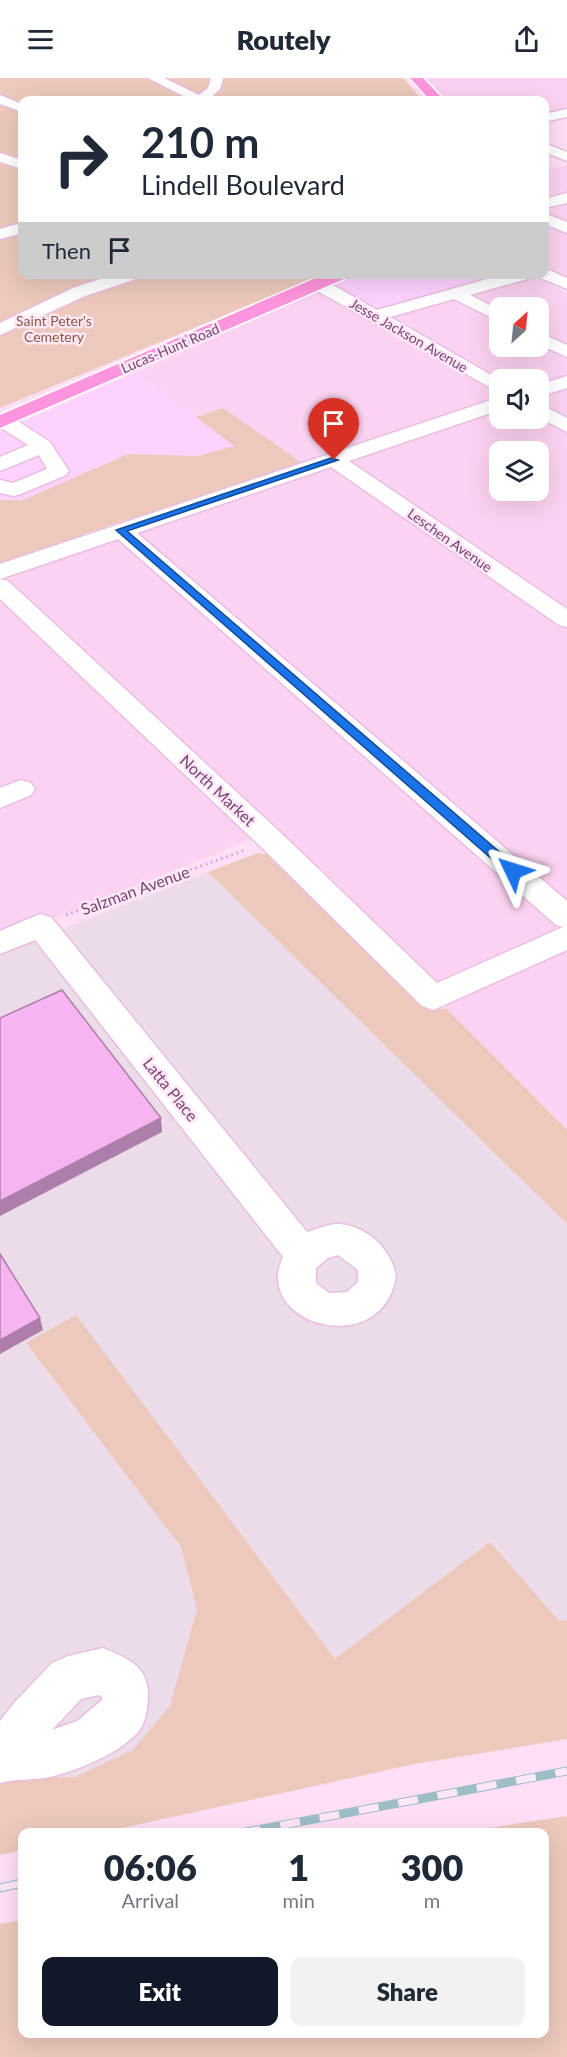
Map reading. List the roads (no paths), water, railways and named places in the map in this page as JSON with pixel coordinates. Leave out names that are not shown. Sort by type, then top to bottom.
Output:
[{"type":"main road","points":[[416,78],[433,96]]},
{"type":"main road","name":"Lucas-Hunt Road","points":[[1,421],[329,279]]},
{"type":"street","points":[[154,78],[192,96]]},
{"type":"street","points":[[205,96],[214,88],[217,78]]},
{"type":"street","points":[[0,99],[18,106]]},
{"type":"street","points":[[549,126],[567,112]]},
{"type":"street","points":[[549,127],[567,124]]},
{"type":"street","points":[[549,132],[567,157]]},
{"type":"street","points":[[0,155],[18,151]]},
{"type":"street","points":[[0,155],[18,163]]},
{"type":"street","points":[[0,169],[18,166]]},
{"type":"street","points":[[549,203],[567,198]]},
{"type":"street","points":[[549,220],[567,228]]},
{"type":"street","points":[[0,234],[18,229]]},
{"type":"street","points":[[0,330],[79,292],[118,279]]},
{"type":"street","points":[[376,316],[508,279]]},
{"type":"street","name":"Jesse Jackson Avenue","points":[[318,284],[489,381]]},
{"type":"street","points":[[456,294],[489,311]]},
{"type":"street","points":[[549,343],[567,352]]},
{"type":"street","points":[[549,388],[567,382]]},
{"type":"street","points":[[0,572],[489,408]]},
{"type":"street","points":[[549,415],[567,426]]},
{"type":"street","points":[[0,486],[14,490],[59,471],[43,446],[1,421]]},
{"type":"street","points":[[0,465],[43,446]]},
{"type":"street","name":"Leschen Avenue","points":[[334,460],[567,620]]},
{"type":"street","points":[[120,530],[567,918]]},
{"type":"street","name":"North Market","points":[[0,586],[271,840],[433,998],[489,975],[567,937]]},
{"type":"street","name":"Latta Place","points":[[0,943],[40,925],[303,1254]]},
{"type":"railway","points":[[267,1828],[567,1771]]},
{"type":"railway","points":[[0,1888],[18,1884]]},
{"type":"park label","name":"Saint Peter's Cemetery","points":[[54,328]]}]
